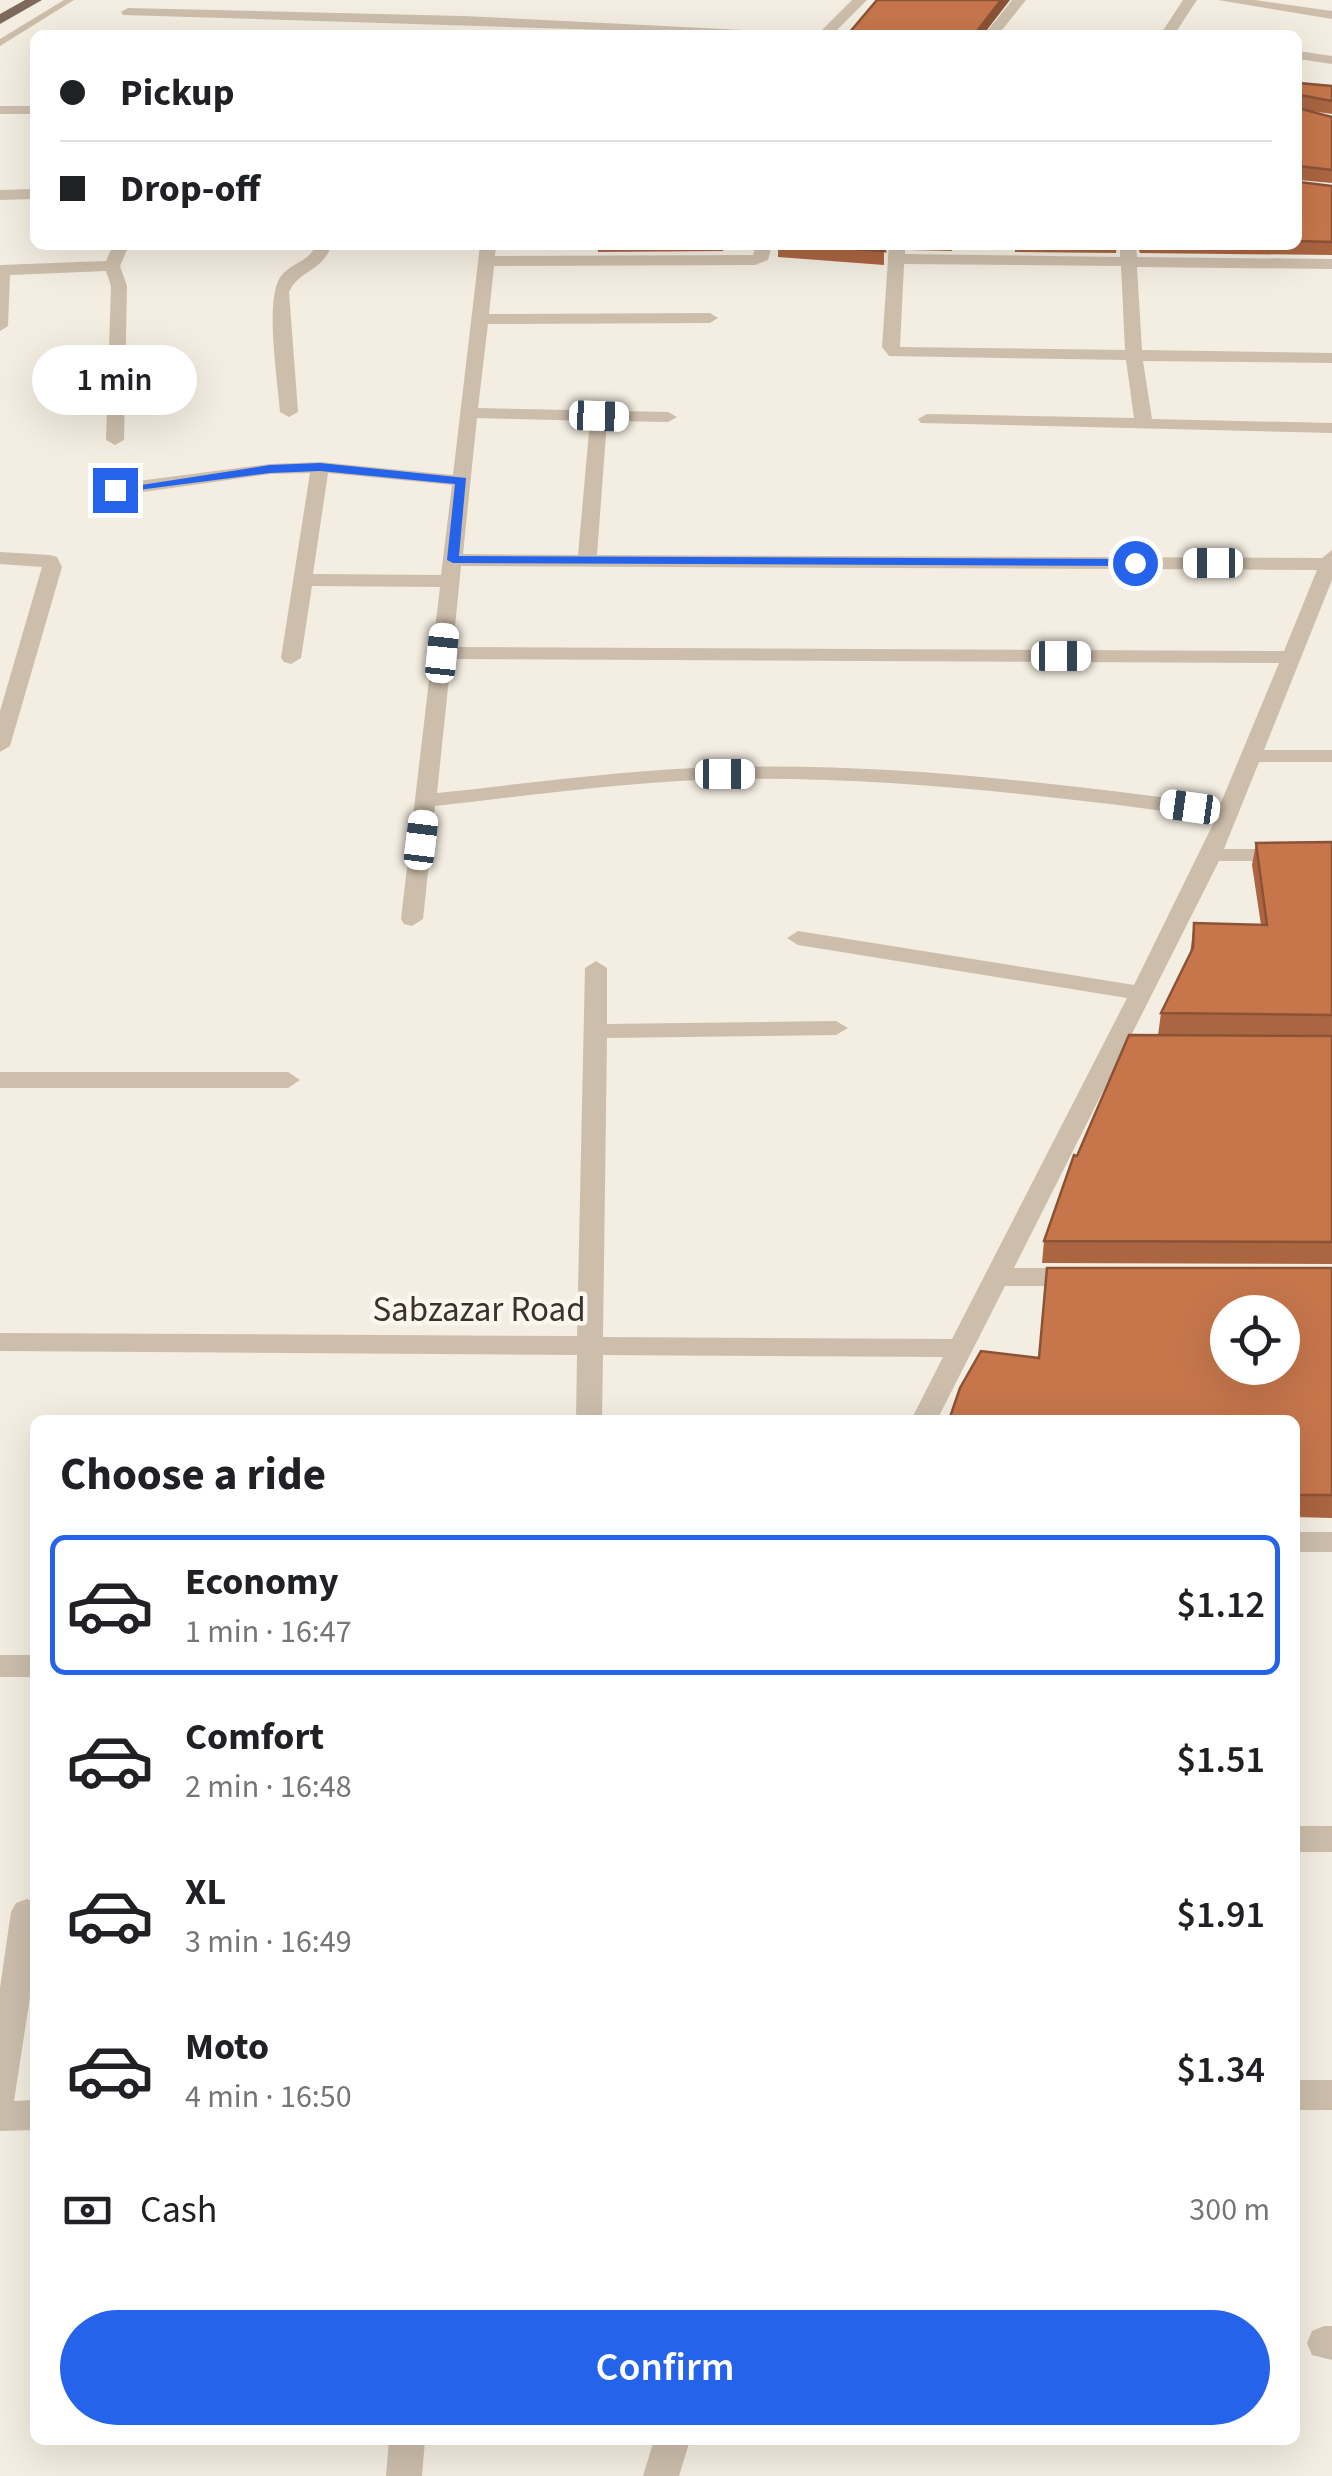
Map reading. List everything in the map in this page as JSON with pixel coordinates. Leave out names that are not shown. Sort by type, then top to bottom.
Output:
[{"type":"main road","points":[[0,5],[10,0]]},
{"type":"main road","points":[[0,20],[35,0]]},
{"type":"street","points":[[463,20],[472,0]]},
{"type":"street","points":[[829,30],[860,0]]},
{"type":"street","points":[[995,30],[1019,0]]},
{"type":"street","points":[[1170,30],[1190,0]]},
{"type":"street","points":[[1225,0],[1332,15]]},
{"type":"street","points":[[128,12],[463,20],[664,30]]},
{"type":"street","points":[[1302,55],[1332,60]]},
{"type":"street","points":[[0,110],[30,110]]},
{"type":"street","points":[[0,194],[30,194]]},
{"type":"street","points":[[115,440],[119,286],[112,266],[119,250]]},
{"type":"street","points":[[289,412],[281,292],[289,276],[317,261],[322,250]]},
{"type":"street","points":[[412,920],[487,253],[762,252]]},
{"type":"street","points":[[1332,264],[1128,253],[897,252],[891,348],[895,352],[1134,358],[1332,358]]},
{"type":"street","points":[[1128,253],[1134,358],[1144,423]]},
{"type":"street","points":[[0,326],[1,270],[112,266]]},
{"type":"street","points":[[480,319],[710,318]]},
{"type":"street","points":[[469,413],[668,417]]},
{"type":"street","points":[[587,560],[599,416]]},
{"type":"street","points":[[927,419],[1332,428]]},
{"type":"street","points":[[115,490],[270,469],[320,467],[462,481]]},
{"type":"street","points":[[291,658],[320,467]]},
{"type":"street","points":[[0,558],[38,558],[50,561],[52,567],[0,746]]},
{"type":"street","points":[[303,580],[587,560],[1331,561],[1211,855],[926,1415]]},
{"type":"street","points":[[442,653],[1293,657]]},
{"type":"street","points":[[1252,756],[1332,756]]},
{"type":"street","points":[[426,801],[626,780],[824,773],[1019,787],[1229,813]]},
{"type":"street","points":[[1211,855],[1332,855]]},
{"type":"street","points":[[798,938],[1139,993]]},
{"type":"street","points":[[589,1415],[596,968]]},
{"type":"street","points":[[596,1031],[836,1028]]},
{"type":"street","points":[[1112,1045],[1148,1046]]},
{"type":"street","points":[[0,1080],[288,1080]]},
{"type":"street","points":[[997,1277],[1096,1277]]},
{"type":"street","name":"Sabzazar Road","points":[[0,1342],[958,1348]]},
{"type":"street","points":[[1300,1542],[1332,1542]]},
{"type":"street","points":[[0,1666],[30,1666]]},
{"type":"street","points":[[1300,1839],[1332,1838]]},
{"type":"street","points":[[0,2096],[27,1912]]},
{"type":"street","points":[[1300,2095],[1332,2095]]},
{"type":"street","points":[[0,2116],[30,2115]]},
{"type":"street","points":[[404,2476],[407,2445]]},
{"type":"street","points":[[661,2476],[670,2445]]},
{"type":"lane","points":[[0,43],[70,0]]},
{"type":"building","points":[[877,0],[1001,0],[978,30],[852,30]]},
{"type":"building","points":[[1302,83],[1332,86],[1332,101],[1302,95]]},
{"type":"building","points":[[1302,109],[1332,117],[1332,170],[1302,166]]},
{"type":"building","points":[[1302,182],[1332,186],[1332,242],[1302,241]]},
{"type":"building","points":[[1332,842],[1332,1015],[1161,1013],[1193,948],[1194,923],[1267,925],[1256,843]]},
{"type":"building","points":[[1129,1035],[1332,1036],[1332,1242],[1044,1241],[1074,1155],[1077,1156]]},
{"type":"building","points":[[1047,1268],[1332,1268],[1332,1495],[1300,1495],[1300,1415],[951,1415],[960,1388],[981,1351],[1039,1358]]},
{"type":"route","points":[[115,490],[270,469],[320,467],[462,481],[453,560],[1135,563]]}]
